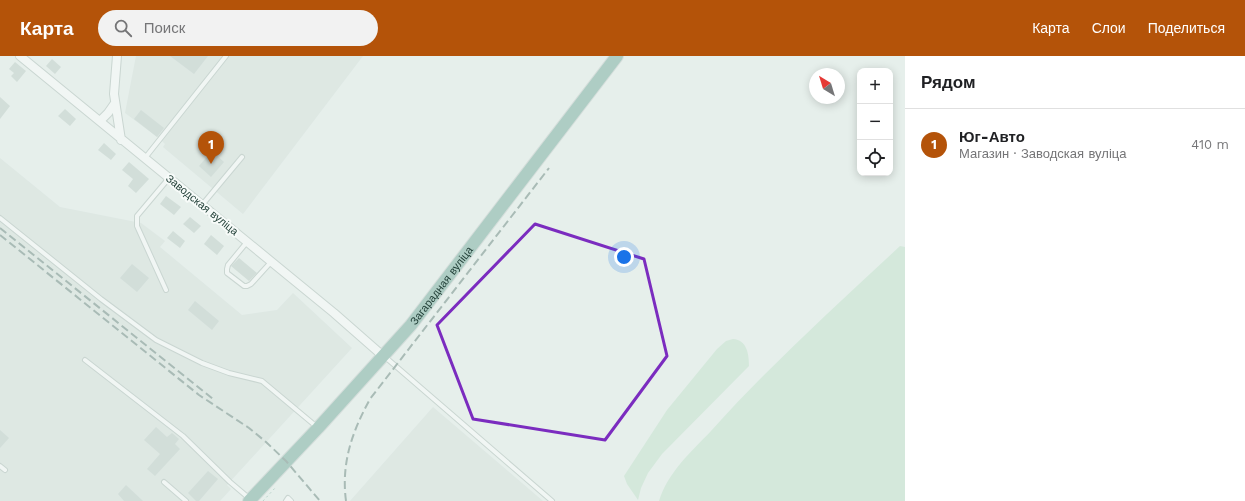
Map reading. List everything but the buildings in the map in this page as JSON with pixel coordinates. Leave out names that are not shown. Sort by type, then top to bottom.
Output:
[{"type":"main road","name":"Загарадная вуліца","points":[[250,500],[318,428],[411,325],[617,56]]},
{"type":"street","name":"Заводская вуліца","points":[[20,56],[384,356]]},
{"type":"street","points":[[117,56],[114,94],[121,140]]},
{"type":"street","points":[[100,122],[115,103]]},
{"type":"lane","points":[[144,158],[226,56]]},
{"type":"lane","points":[[202,205],[242,157]]},
{"type":"lane","points":[[166,290],[136,221],[138,216],[169,178]]},
{"type":"lane","points":[[0,218],[156,340],[202,363],[229,373],[262,381],[318,428]]},
{"type":"lane","points":[[247,242],[228,265],[227,273],[244,286],[248,286],[271,262]]},
{"type":"lane","points":[[384,356],[552,501]]},
{"type":"lane","points":[[85,360],[183,436],[250,500]]},
{"type":"lane","points":[[0,466],[5,470]]},
{"type":"lane","points":[[164,482],[186,501]]},
{"type":"lane","points":[[286,501],[288,498],[291,501]]},
{"type":"highlighted area","points":[[535,224],[644,259],[667,356],[605,440],[473,419],[437,325]]},
{"type":"shaded area","points":[[136,56],[363,56],[243,214],[163,147],[165,144],[160,139],[125,113]]},
{"type":"shaded area","points":[[0,158],[60,207],[141,223],[165,241],[160,247],[242,315],[277,310],[293,293],[352,348],[227,485],[231,489],[220,501],[0,501]]},
{"type":"shaded area","points":[[433,407],[543,501],[350,501]]},
{"type":"green space","points":[[900,246],[905,247],[905,501],[659,501],[668,481],[681,463],[733,407],[804,336]]},
{"type":"green space","points":[[733,339],[741,342],[746,348],[748,352],[749,366],[662,454],[648,473],[641,488],[638,500],[627,484],[624,476],[667,410],[717,349],[726,341]]},
{"type":"railway","points":[[346,501],[345,474],[349,448],[370,399],[549,168]]},
{"type":"railway","points":[[0,228],[213,399]]},
{"type":"railway","points":[[0,235],[199,395],[249,428],[266,442],[286,461],[320,501]]},
{"type":"place","name":"Юг-Авто","points":[[211,164]]}]
